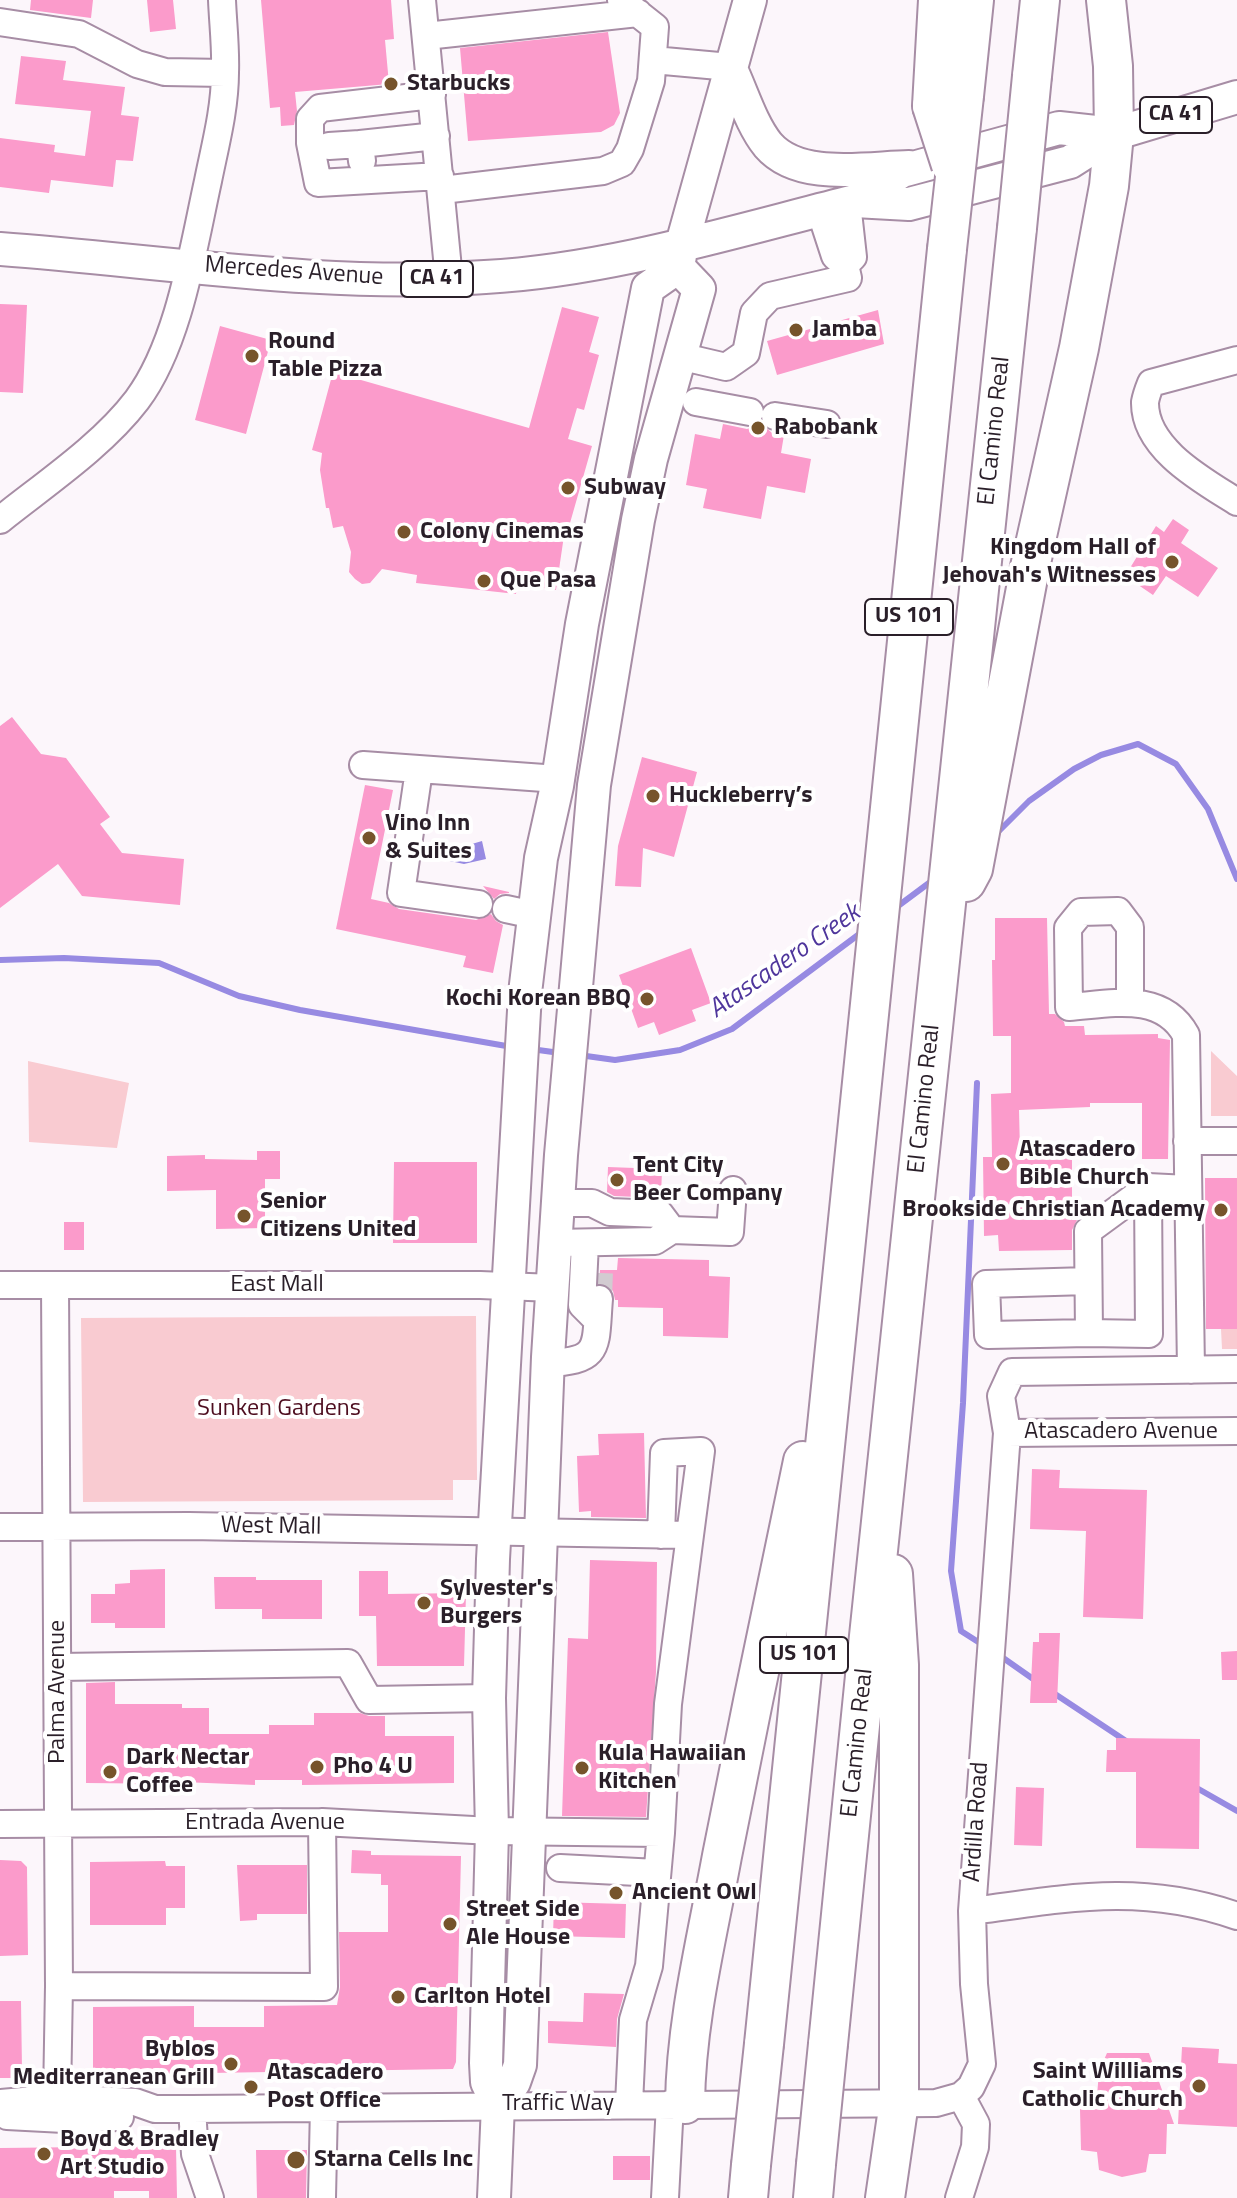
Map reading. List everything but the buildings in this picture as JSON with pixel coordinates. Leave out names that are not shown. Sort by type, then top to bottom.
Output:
[{"type":"highway","points":[[938,0],[948,101]]},
{"type":"highway","name":"US 101","points":[[750,2181],[947,249],[937,173],[948,101],[974,0]]},
{"type":"highway","name":"El Camino Real","points":[[814,2181],[942,929],[957,868],[1040,0]]},
{"type":"highway","points":[[957,868],[981,824],[1030,567],[1079,348],[1109,186],[1114,134],[1113,66],[1106,0]]},
{"type":"highway","points":[[678,2104],[718,1881],[844,1267]]},
{"type":"highway","points":[[885,2198],[899,2102],[899,1665],[887,1475]]},
{"type":"main road","points":[[494,2198],[498,2105],[487,2082],[492,1831],[489,1698],[494,1530],[522,1048],[520,912],[541,858],[558,779],[582,624],[648,288],[680,256],[750,0]]},
{"type":"main road","points":[[730,67],[767,144],[789,161],[817,169],[937,173]]},
{"type":"main road","name":"CA 41","points":[[841,205],[909,204],[1070,162],[1114,134],[1237,97]]},
{"type":"main road","name":"CA 41","points":[[680,256],[841,205],[902,171],[937,173],[1059,128],[1114,134]]},
{"type":"main road","name":"Mercedes Avenue","points":[[0,249],[369,280],[449,279],[547,270],[620,259],[680,256]]},
{"type":"main road","points":[[498,2105],[514,2082],[520,2065],[547,1363],[553,1288],[585,1250],[557,1203],[594,785],[638,520],[699,289],[680,256]]},
{"type":"street","points":[[0,520],[99,439],[137,400],[167,345],[189,265],[220,121],[225,73],[222,0]]},
{"type":"street","points":[[422,0],[449,279]]},
{"type":"street","points":[[426,36],[629,7],[655,27],[651,81],[630,149],[622,163],[603,171],[441,183],[318,183],[310,143],[310,119],[320,108],[432,95]]},
{"type":"street","points":[[0,22],[79,34],[137,64],[165,72],[225,73]]},
{"type":"street","points":[[653,60],[730,67]]},
{"type":"street","points":[[329,146],[436,136]]},
{"type":"street","points":[[360,144],[364,181]]},
{"type":"street","points":[[679,356],[726,367],[746,353],[754,313],[770,296],[848,278],[845,265],[835,256],[841,205]]},
{"type":"street","points":[[1237,360],[1151,383],[1145,402],[1162,446],[1183,468],[1237,502]]},
{"type":"street","points":[[696,402],[827,424]]},
{"type":"street","points":[[363,765],[558,779]]},
{"type":"street","points":[[419,770],[401,893],[479,904]]},
{"type":"street","points":[[1130,1003],[1149,1005],[1169,1013],[1179,1022],[1186,1035],[1191,1370]]},
{"type":"street","points":[[1187,1141],[1237,1141]]},
{"type":"street","points":[[1089,1333],[1088,1231],[1148,1187],[1188,1189]]},
{"type":"street","points":[[1148,1187],[1149,1334]]},
{"type":"street","points":[[547,1363],[577,1362],[586,1357],[595,1344],[598,1310],[582,1305],[585,1250],[655,1241],[672,1230],[730,1232],[733,1190]]},
{"type":"street","points":[[557,1203],[592,1203],[610,1212],[660,1214],[672,1230]]},
{"type":"street","points":[[1088,1281],[986,1284],[988,1335],[1191,1334]]},
{"type":"street","name":"East Mall","points":[[0,1285],[553,1288]]},
{"type":"street","name":"Palma Avenue","points":[[55,1285],[57,2098]]},
{"type":"street","name":"Atascadero Avenue","points":[[1237,1369],[1012,1372],[1001,1396],[1007,1433],[1237,1431]]},
{"type":"street","name":"Ardilla Road","points":[[961,2096],[971,2087],[982,2064],[974,1984],[972,1911],[1007,1433]]},
{"type":"street","points":[[629,2104],[633,2020],[649,1966],[668,1704],[701,1451],[664,1453],[661,1535]]},
{"type":"street","name":"West Mall","points":[[0,1527],[494,1530],[690,1535]]},
{"type":"street","points":[[58,1667],[348,1663],[369,1700],[489,1698]]},
{"type":"street","points":[[59,1986],[324,1987],[322,1822]]},
{"type":"street","name":"Entrada Avenue","points":[[0,1824],[322,1822],[492,1831],[661,1833]]},
{"type":"street","points":[[560,1868],[657,1873]]},
{"type":"street","points":[[972,1911],[1084,1895],[1117,1895],[1190,1903],[1237,1916]]},
{"type":"street","points":[[959,2198],[975,2147],[976,2124],[961,2096]]},
{"type":"street","name":"Traffic Way","points":[[0,2103],[57,2098],[135,2102],[155,2109],[192,2109],[936,2103],[961,2096]]},
{"type":"street","points":[[665,2198],[678,2104]]},
{"type":"street","points":[[322,2198],[324,2106]]},
{"type":"street","name":"Traffic Way","points":[[0,2115],[64,2119],[137,2116],[155,2109]]},
{"type":"street","points":[[192,2109],[195,2154],[210,2198]]},
{"type":"green space","points":[[1211,1051],[1237,1076],[1237,1116],[1211,1116]]},
{"type":"green space","points":[[28,1061],[129,1083],[117,1148],[29,1142]]},
{"type":"green space","name":"Sunken Gardens","points":[[476,1316],[477,1480],[453,1480],[453,1500],[83,1502],[81,1318]]},
{"type":"green space","points":[[1221,1329],[1237,1329],[1237,1349],[1222,1349]]},
{"type":"shaded area","points":[[482,841],[486,859],[464,864],[445,860],[450,843],[465,846]]},
{"type":"waterway","name":"Atascadero Creek","points":[[994,836],[1029,801],[1074,769],[1101,755],[1138,744],[1176,764],[1208,809],[1237,879]]},
{"type":"waterway","name":"Atascadero Creek","points":[[894,909],[933,880]]},
{"type":"waterway","name":"Atascadero Creek","points":[[579,1055],[615,1060],[680,1050],[732,1029],[862,932]]},
{"type":"waterway","name":"Atascadero Creek","points":[[0,960],[64,958],[159,963],[239,996],[300,1010],[512,1047]]},
{"type":"waterway","name":"Atascadero Creek","points":[[531,1049],[560,1053]]},
{"type":"waterway","points":[[977,1083],[963,1403],[951,1571],[961,1631],[983,1645]]},
{"type":"waterway","points":[[999,1655],[1036,1681]]},
{"type":"waterway","points":[[1052,1692],[1126,1741]]},
{"type":"waterway","points":[[1195,1787],[1237,1811]]},
{"type":"tunnel","points":[[599,1299],[600,1270]]},
{"type":"place","name":"Starbucks","points":[[391,84]]},
{"type":"place","name":"Jamba","points":[[796,330]]},
{"type":"place","name":"Round Table Pizza","points":[[252,356]]},
{"type":"place","name":"Rabobank","points":[[758,428]]},
{"type":"place","name":"Subway","points":[[568,488]]},
{"type":"place","name":"Colony Cinemas","points":[[404,532]]},
{"type":"place","name":"Kingdom Hall of Jehovah's Witnesses","points":[[1172,562]]},
{"type":"place","name":"Que Pasa","points":[[484,581]]},
{"type":"place","name":"Huckleberry’s","points":[[653,796]]},
{"type":"place","name":"Vino Inn & Suites","points":[[369,838]]},
{"type":"place","name":"Kochi Korean BBQ","points":[[647,999]]},
{"type":"place","name":"Atascadero Bible Church","points":[[1003,1164]]},
{"type":"place","name":"Tent City Beer Company","points":[[617,1180]]},
{"type":"place","name":"Brookside Christian Academy","points":[[1221,1210]]},
{"type":"place","name":"Senior Citizens United","points":[[244,1216]]},
{"type":"place","name":"Sylvester's Burgers","points":[[424,1603]]},
{"type":"place","name":"Pho 4 U","points":[[317,1767]]},
{"type":"place","name":"Kula Hawaiian Kitchen","points":[[582,1768]]},
{"type":"place","name":"Dark Nectar Coffee","points":[[110,1772]]},
{"type":"place","name":"Ancient Owl","points":[[616,1893]]},
{"type":"place","name":"Street Side Ale House","points":[[450,1924]]},
{"type":"place","name":"Carlton Hotel","points":[[398,1997]]},
{"type":"place","name":"Byblos Mediterranean Grill","points":[[231,2064]]},
{"type":"place","name":"Saint Williams Catholic Church","points":[[1199,2086]]},
{"type":"place","name":"Atascadero Post Office","points":[[251,2087]]},
{"type":"place","name":"Boyd & Bradley Art Studio","points":[[44,2154]]},
{"type":"place","name":"Starna Cells Inc","points":[[296,2160]]}]
